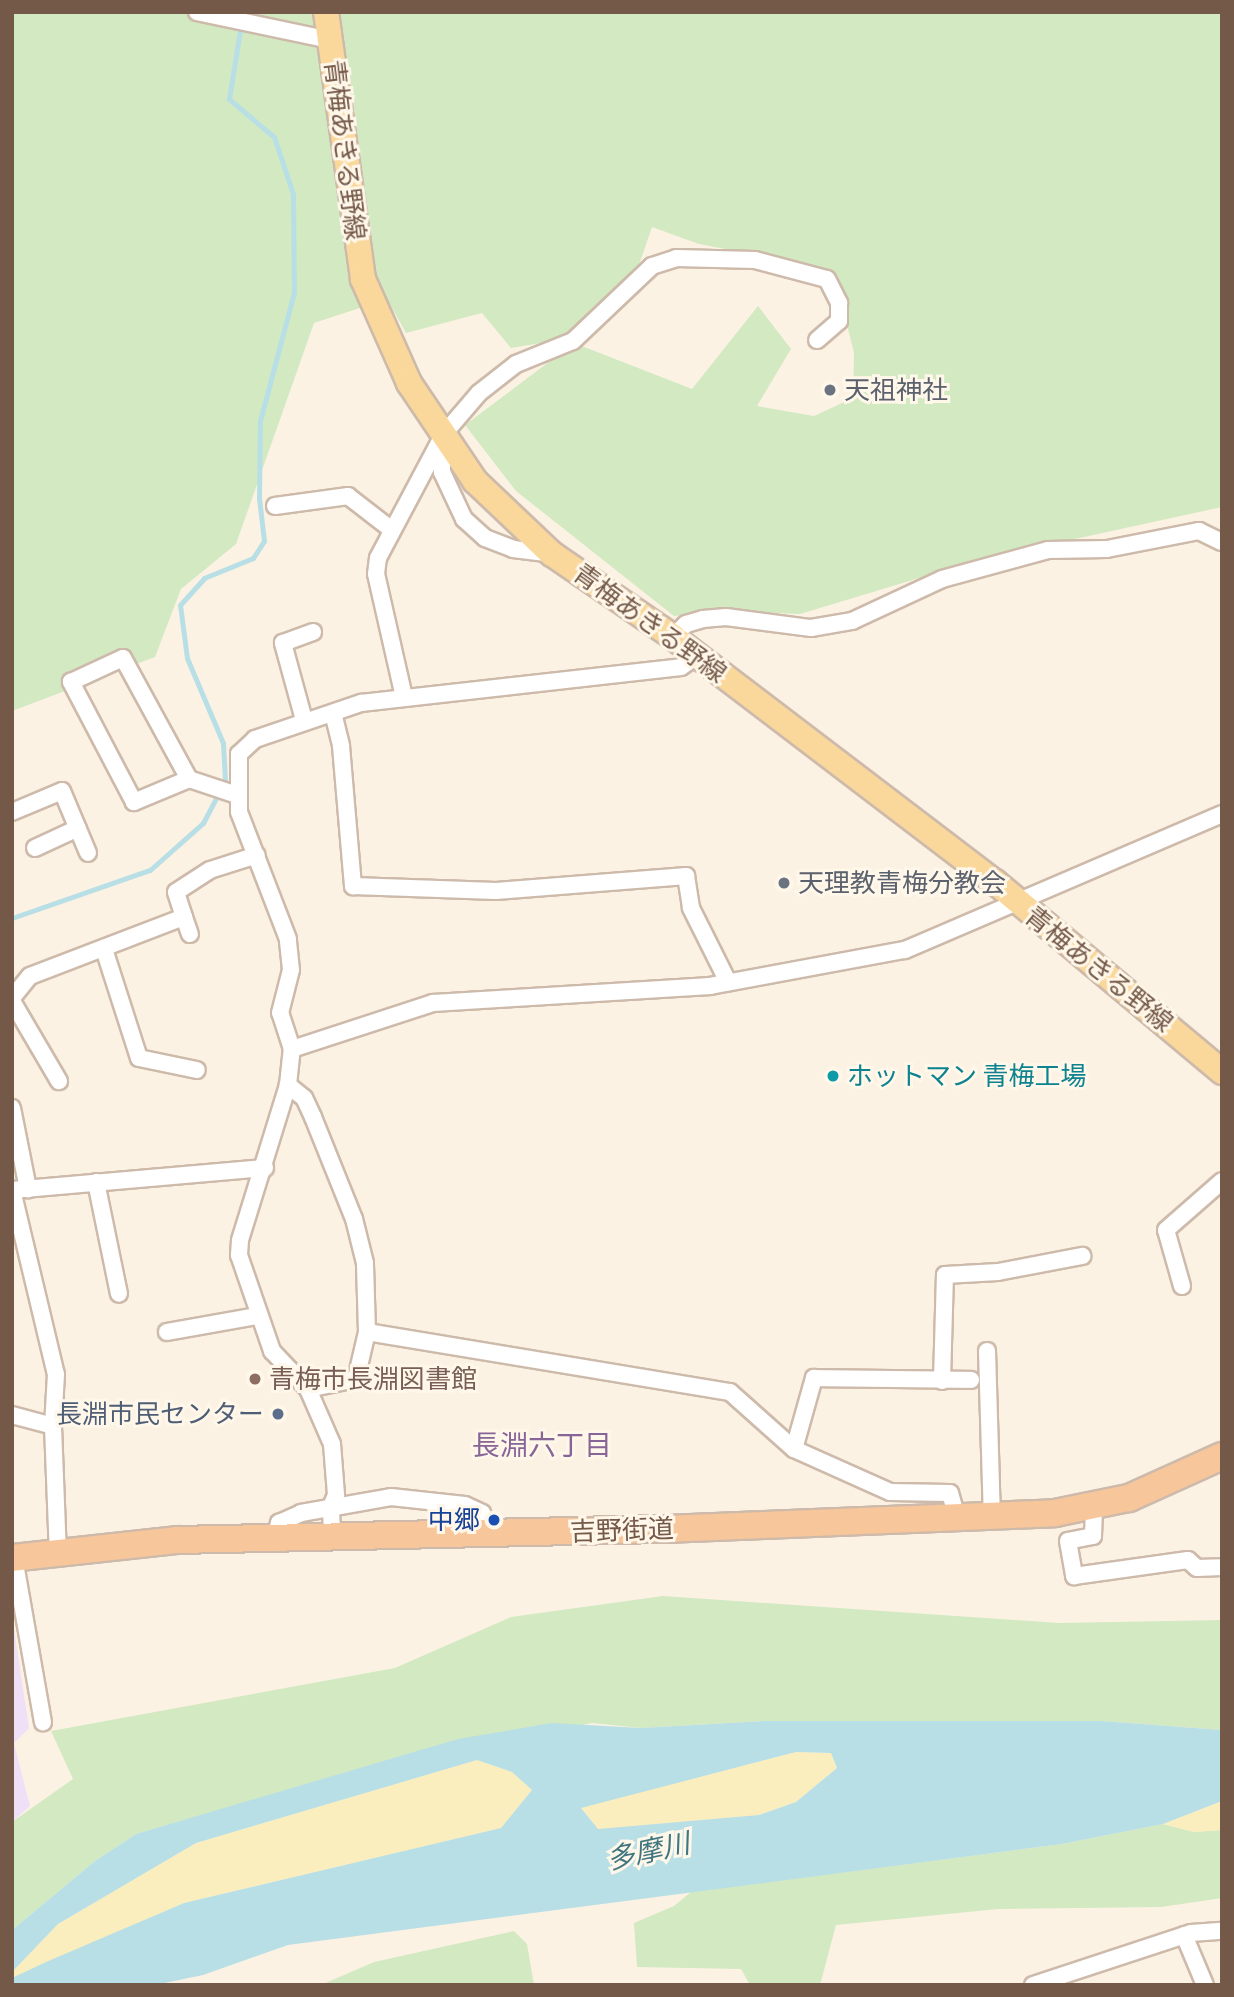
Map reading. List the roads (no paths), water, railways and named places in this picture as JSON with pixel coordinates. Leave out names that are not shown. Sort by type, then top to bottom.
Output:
[{"type":"highway","name":"吉野街道","points":[[13,1558],[177,1540],[488,1533],[992,1516],[1094,1508],[1174,1481],[1222,1456]]},
{"type":"main road","name":"青梅あきる野線","points":[[326,12],[363,279],[387,340],[443,435],[475,481],[552,554],[673,637],[1016,901],[1222,1072]]},
{"type":"street","points":[[197,12],[330,40]]},
{"type":"street","points":[[404,696],[376,574],[378,558],[443,435],[480,393],[516,364],[573,341],[652,267],[676,258],[755,260],[827,279],[839,303],[839,321],[817,340]]},
{"type":"street","points":[[443,435],[442,472],[464,519],[485,538],[513,549],[552,554]]},
{"type":"street","points":[[275,506],[348,496],[392,530]]},
{"type":"street","points":[[673,637],[687,624],[715,618],[811,628],[843,623],[942,579],[1048,550],[1117,548],[1190,532],[1220,538]]},
{"type":"street","points":[[304,720],[283,643],[313,632]]},
{"type":"street","points":[[332,1536],[331,1507],[336,1495],[332,1444],[308,1389],[278,1360],[257,1316],[239,1255],[240,1240],[265,1168],[288,1085],[292,1049],[280,1013],[291,970],[288,939],[234,794],[239,754],[246,746],[304,720],[404,696],[681,667],[696,656]]},
{"type":"street","points":[[189,779],[123,659],[71,682],[134,802],[189,779],[234,794]]},
{"type":"street","points":[[333,713],[341,746],[353,886],[496,891],[686,876],[691,908],[729,982]]},
{"type":"street","points":[[12,812],[62,791],[88,853]]},
{"type":"street","points":[[292,1049],[433,1003],[729,982],[905,950],[1222,814]]},
{"type":"street","points":[[35,848],[78,828]]},
{"type":"street","points":[[190,934],[176,892],[210,870],[257,855]]},
{"type":"street","points":[[59,1081],[58,1060],[12,999],[30,976],[104,950],[184,917]]},
{"type":"street","points":[[104,950],[139,1058],[197,1070]]},
{"type":"street","points":[[288,1085],[304,1098],[354,1219],[365,1263],[367,1332],[356,1379],[308,1389]]},
{"type":"street","points":[[12,1108],[18,1190],[57,1374],[53,1426],[58,1555]]},
{"type":"street","points":[[18,1190],[265,1168]]},
{"type":"street","points":[[1182,1286],[1166,1230],[1222,1181]]},
{"type":"street","points":[[96,1182],[120,1294]]},
{"type":"street","points":[[942,1381],[945,1275],[998,1272],[1082,1256]]},
{"type":"street","points":[[167,1332],[257,1316]]},
{"type":"street","points":[[367,1332],[730,1392],[794,1449],[890,1492],[950,1493],[957,1517]]},
{"type":"street","points":[[986,1351],[992,1516]]},
{"type":"street","points":[[794,1449],[814,1377],[971,1380]]},
{"type":"street","points":[[12,1415],[53,1426]]},
{"type":"street","points":[[275,1537],[279,1523],[301,1513],[391,1497],[435,1498],[482,1513],[488,1533]]},
{"type":"street","points":[[1094,1508],[1093,1536],[1069,1541],[1074,1576],[1188,1560],[1197,1568],[1222,1567]]},
{"type":"street","points":[[13,1558],[27,1650],[43,1722]]},
{"type":"street","points":[[1033,1985],[1184,1935],[1222,1931]]},
{"type":"street","points":[[1184,1935],[1205,1985]]},
{"type":"water","name":"多摩川","points":[[765,1721],[1102,1721],[1222,1730],[1222,1801],[1163,1824],[1062,1844],[288,1945],[203,1975],[155,1985],[12,1985],[12,1978],[184,1903],[501,1828],[532,1790],[512,1772],[477,1760],[196,1843],[58,1924],[12,1972],[12,1930],[95,1861],[136,1834],[458,1739],[552,1723],[641,1728]],"holes":[[[796,1752],[831,1753],[837,1768],[796,1802],[759,1815],[598,1829],[581,1808]]]},
{"type":"waterway","points":[[12,918],[150,870],[203,823],[225,781],[223,743],[187,658],[180,605],[204,578],[253,558],[264,541],[259,498],[260,421],[294,292],[293,194],[274,137],[229,99],[243,12]]},
{"type":"place","name":"天祖神社","points":[[830,390]]},
{"type":"place","name":"天理教青梅分教会","points":[[784,883]]},
{"type":"place","name":"ホットマン 青梅工場","points":[[833,1076]]},
{"type":"place","name":"青梅市長淵図書館","points":[[255,1379]]},
{"type":"place","name":"長淵市民センター","points":[[278,1414]]},
{"type":"place","name":"中郷","points":[[494,1520]]},
{"type":"district","name":"長淵六丁目","points":[[542,1445]]}]
